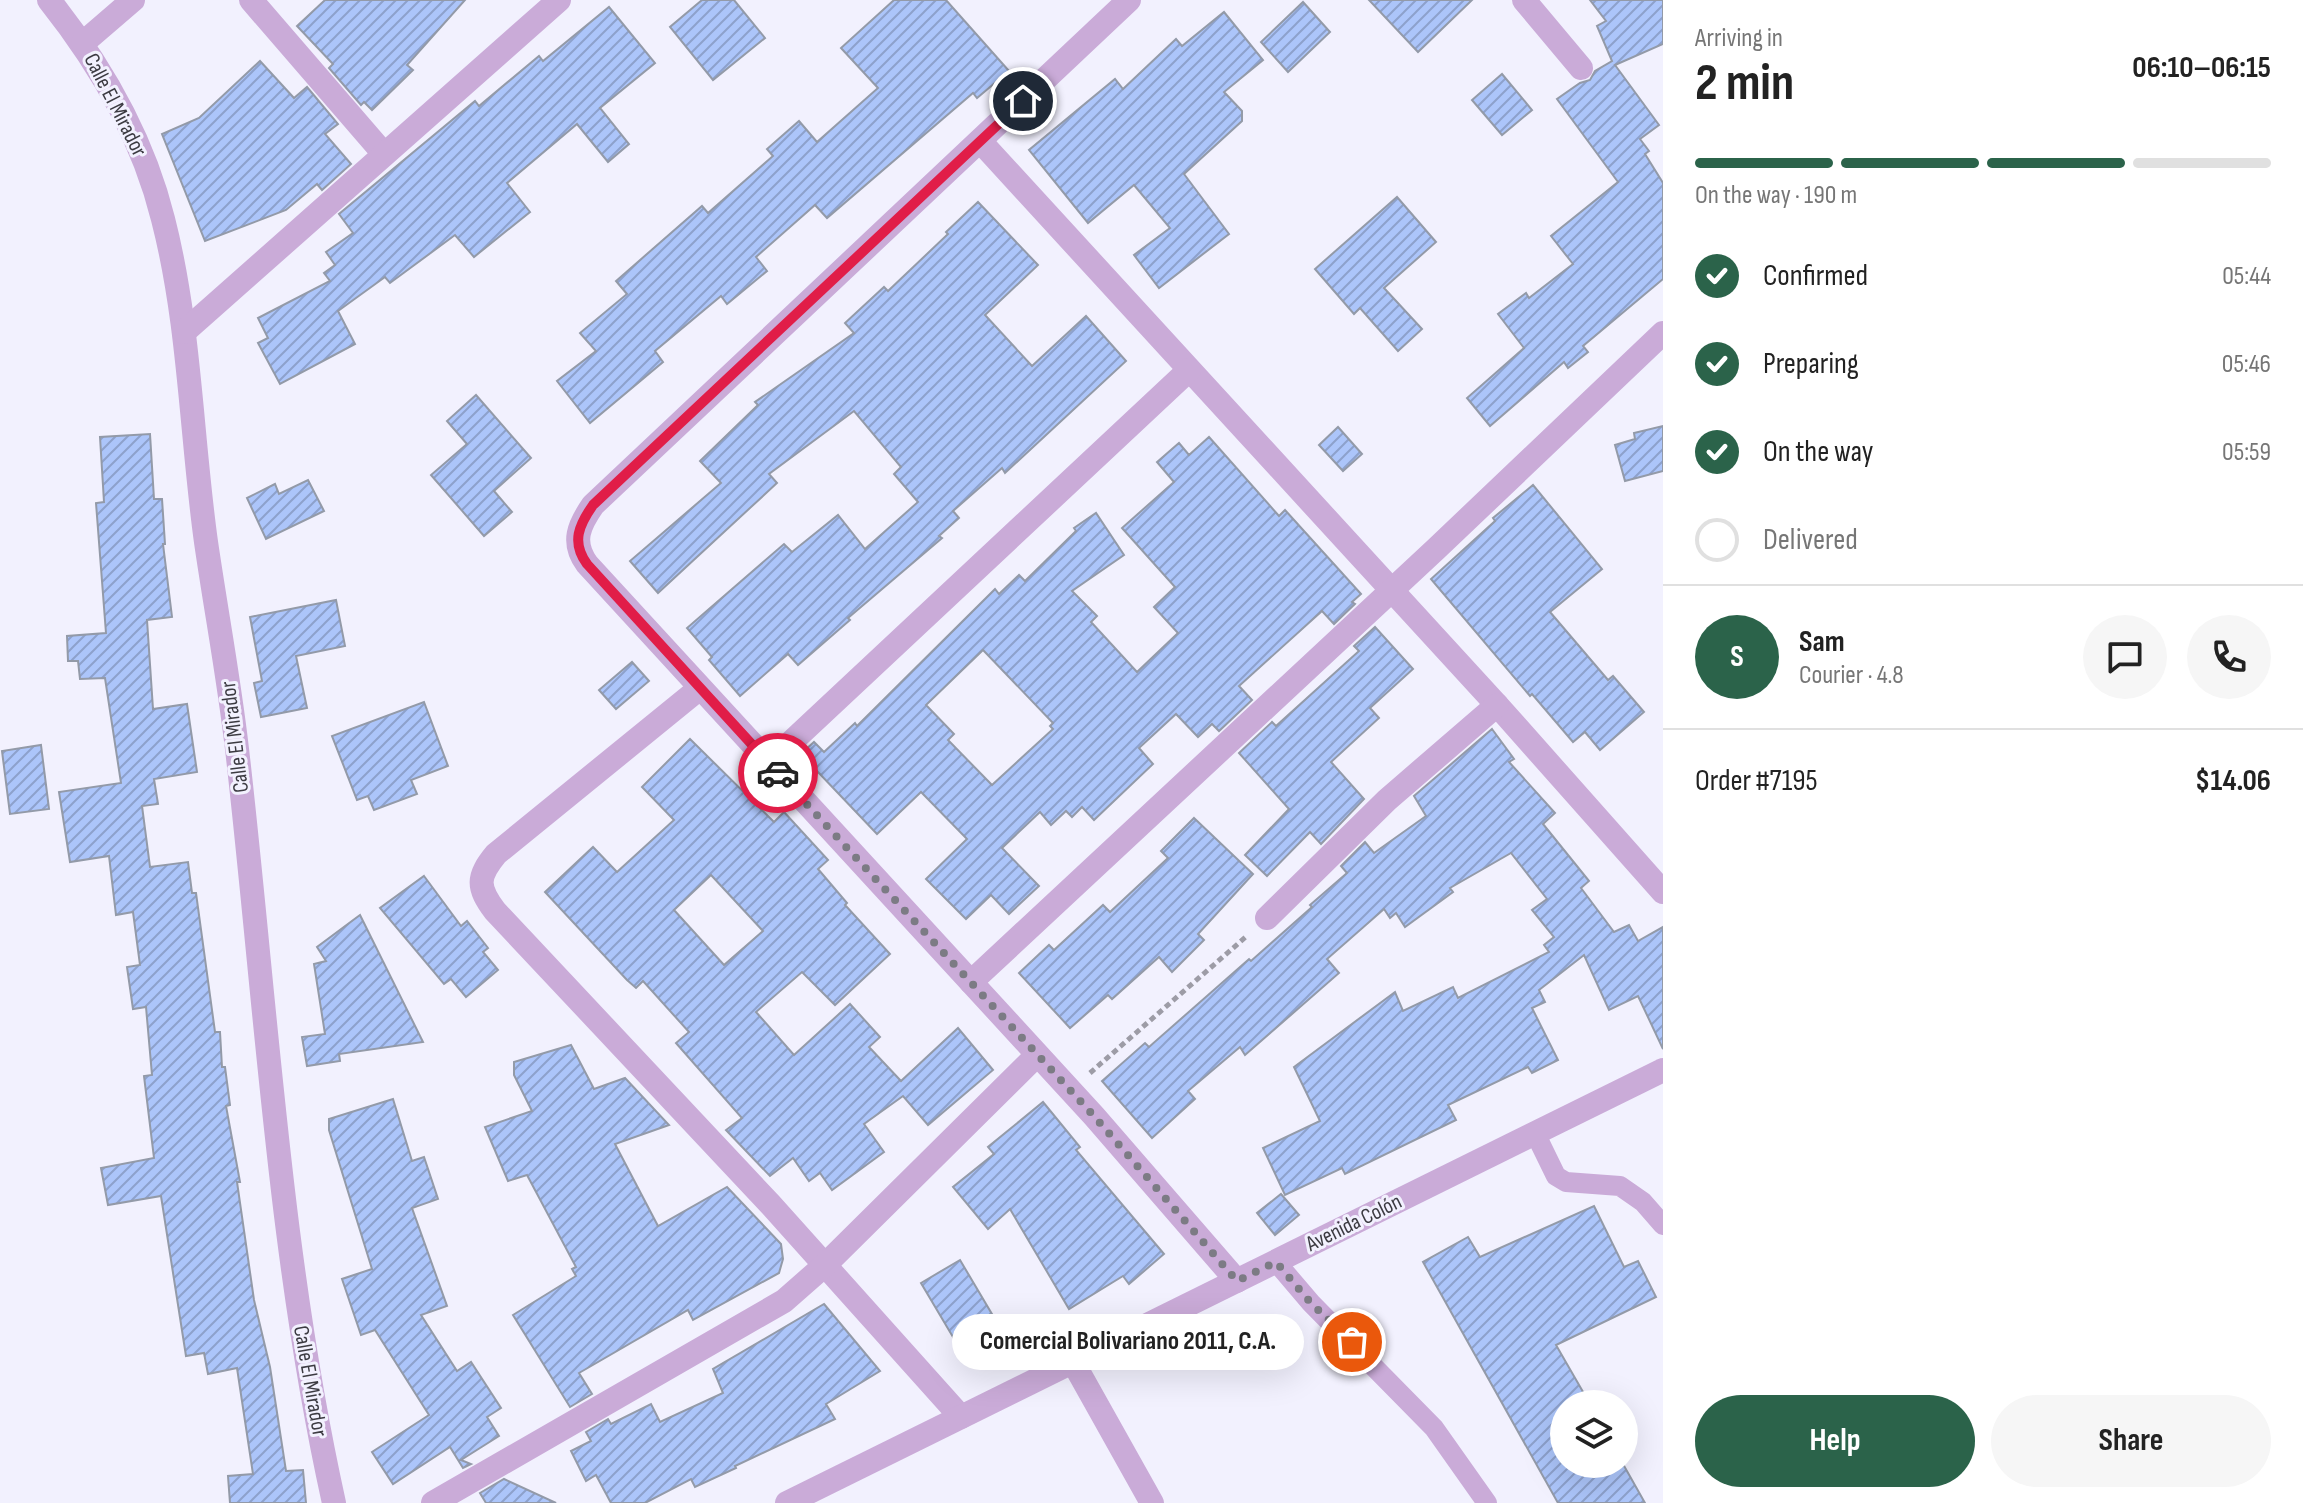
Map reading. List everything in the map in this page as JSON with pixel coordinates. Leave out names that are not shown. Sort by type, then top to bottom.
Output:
[{"type":"street","name":"Calle El Mirador","points":[[49,0],[83,43],[128,124],[163,216],[184,332],[196,467],[238,751],[293,1284],[315,1420],[334,1503]]},
{"type":"street","points":[[83,43],[133,0]]},
{"type":"street","points":[[251,0],[384,154]]},
{"type":"street","points":[[184,332],[559,0]]},
{"type":"street","points":[[1129,0],[593,505],[581,522],[577,535],[578,548],[582,557],[700,688],[1069,1089],[1237,1281]]},
{"type":"street","points":[[1524,0],[1581,68]]},
{"type":"street","points":[[980,141],[1497,705],[1663,892]]},
{"type":"street","points":[[971,982],[1663,333]]},
{"type":"street","points":[[769,763],[1189,370]]},
{"type":"street","points":[[700,688],[496,854],[481,877],[482,889],[495,911],[761,1193],[961,1417]]},
{"type":"street","points":[[1267,918],[1387,800],[1497,705]]},
{"type":"street","points":[[433,1503],[771,1310],[798,1291],[1037,1055]]},
{"type":"street","name":"Avenida Colón","points":[[787,1503],[1663,1070]]},
{"type":"street","points":[[1073,1362],[1152,1503]]},
{"type":"lane","points":[[1535,1133],[1556,1176],[1566,1182],[1620,1186],[1643,1202],[1663,1225]]},
{"type":"lane","points":[[1276,1262],[1311,1303],[1434,1428],[1487,1503]]},
{"type":"path","points":[[1069,1089],[1119,1049],[1267,918]]},
{"type":"building","points":[[325,0],[465,0],[407,65],[413,70],[372,110],[364,102],[361,105],[329,68],[333,64],[297,26]]},
{"type":"building","points":[[702,0],[734,0],[765,38],[713,80],[670,27]]},
{"type":"building","points":[[894,0],[946,0],[1009,71],[977,98],[973,93],[827,218],[815,205],[756,257],[767,271],[727,304],[721,296],[655,351],[663,362],[590,423],[557,381],[596,351],[580,333],[627,294],[616,281],[702,206],[708,213],[773,156],[767,149],[799,121],[817,142],[878,88],[841,48]]},
{"type":"building","points":[[1369,0],[1472,0],[1418,52]]},
{"type":"building","points":[[1590,0],[1663,0],[1663,44],[1615,65],[1659,125],[1640,139],[1649,151],[1645,154],[1663,183],[1663,279],[1583,346],[1588,352],[1568,368],[1564,362],[1490,426],[1467,398],[1524,348],[1498,314],[1526,293],[1529,298],[1573,264],[1551,236],[1618,182],[1557,99],[1590,80],[1595,71],[1612,61],[1597,26],[1606,21]]},
{"type":"building","points":[[1303,2],[1330,32],[1288,72],[1261,42]]},
{"type":"building","points":[[609,7],[655,63],[600,108],[629,144],[608,162],[577,124],[507,183],[530,212],[474,257],[455,235],[390,283],[385,277],[338,311],[355,344],[280,384],[258,343],[268,338],[258,318],[330,281],[324,273],[335,265],[326,252],[353,233],[339,214],[475,101],[479,106],[539,56],[543,61]]},
{"type":"building","points":[[1224,12],[1263,60],[1224,92],[1242,111],[1242,121],[1184,174],[1229,234],[1159,288],[1134,255],[1170,228],[1134,185],[1088,223],[1029,150],[1115,79],[1123,89],[1176,39],[1182,46]]},
{"type":"building","points":[[260,61],[294,98],[307,87],[338,124],[325,134],[351,164],[322,190],[317,184],[286,210],[205,241],[162,134],[199,118]]},
{"type":"building","points":[[1502,74],[1532,110],[1502,135],[1472,100]]},
{"type":"building","points":[[1397,197],[1436,242],[1384,288],[1422,329],[1398,351],[1360,308],[1354,314],[1315,269]]},
{"type":"building","points":[[978,202],[1038,265],[985,315],[1032,366],[1086,316],[1126,361],[1005,473],[1002,468],[953,511],[959,518],[939,536],[942,538],[848,618],[850,620],[798,665],[788,654],[740,696],[687,628],[784,544],[792,552],[838,515],[865,549],[918,502],[894,474],[901,467],[854,411],[769,474],[777,483],[658,593],[630,561],[721,483],[700,461],[758,405],[755,402],[854,333],[845,323],[884,287],[888,291]]},
{"type":"building","points":[[476,395],[531,458],[494,491],[512,512],[484,536],[431,475],[467,444],[447,421]]},
{"type":"building","points":[[1663,426],[1663,471],[1625,481],[1615,445],[1635,439],[1634,433]]},
{"type":"building","points":[[1338,427],[1362,454],[1343,471],[1319,445]]},
{"type":"building","points":[[150,434],[154,499],[162,499],[163,544],[172,617],[147,620],[153,709],[187,704],[197,772],[154,779],[158,804],[142,806],[150,867],[188,862],[192,893],[196,893],[215,1032],[220,1032],[222,1067],[225,1067],[230,1105],[226,1106],[240,1182],[237,1182],[254,1300],[270,1367],[286,1471],[303,1470],[306,1503],[230,1503],[228,1476],[253,1474],[237,1368],[208,1374],[204,1353],[186,1356],[161,1196],[108,1205],[101,1168],[154,1158],[144,1076],[152,1075],[146,1007],[133,1009],[127,967],[140,965],[133,912],[116,915],[109,856],[70,862],[59,792],[121,783],[105,678],[80,679],[78,661],[68,661],[67,636],[106,633],[96,503],[104,502],[100,437]]},
{"type":"building","points":[[1209,437],[1279,516],[1285,510],[1361,594],[1334,624],[1322,611],[1239,686],[1252,700],[1219,731],[1212,724],[1198,737],[1176,714],[1139,748],[1153,764],[1094,820],[1082,807],[1072,817],[1066,811],[1051,825],[1040,812],[1002,848],[1039,886],[1009,914],[991,895],[966,919],[926,879],[967,839],[921,792],[877,834],[817,771],[810,778],[793,761],[814,742],[824,752],[855,723],[857,726],[995,589],[999,594],[1019,575],[1025,581],[1076,531],[1074,528],[1096,513],[1124,555],[1072,591],[1097,616],[1091,622],[1137,672],[1178,633],[1154,607],[1175,587],[1122,528],[1174,482],[1157,462],[1179,443],[1189,455]],"holes":[[[983,650],[1053,723],[1050,726],[1053,729],[992,785],[948,740],[954,734],[926,705]]]},
{"type":"building","points":[[308,480],[324,511],[266,539],[247,498],[275,484],[279,494]]},
{"type":"building","points":[[1533,485],[1602,569],[1550,612],[1608,680],[1613,676],[1644,712],[1600,750],[1585,732],[1573,742],[1431,579],[1495,521],[1493,518]]},
{"type":"building","points":[[336,600],[345,646],[296,656],[307,708],[261,717],[254,683],[262,681],[250,617]]},
{"type":"building","points":[[1375,627],[1413,669],[1370,708],[1379,718],[1331,762],[1364,799],[1321,844],[1310,832],[1267,876],[1245,855],[1289,809],[1239,753],[1272,722],[1276,726],[1359,651],[1354,646]]},
{"type":"building","points":[[632,662],[649,681],[616,709],[599,690]]},
{"type":"building","points":[[424,702],[448,766],[411,780],[417,794],[374,810],[368,796],[357,800],[332,736]]},
{"type":"building","points":[[1492,729],[1514,759],[1509,762],[1555,813],[1543,824],[1589,881],[1581,888],[1614,932],[1629,925],[1638,941],[1663,927],[1663,1049],[1638,996],[1609,1010],[1584,955],[1539,990],[1545,1002],[1532,1008],[1558,1060],[1532,1073],[1528,1067],[1448,1105],[1456,1120],[1345,1174],[1342,1168],[1285,1195],[1263,1148],[1320,1121],[1294,1067],[1395,992],[1403,1011],[1453,987],[1458,998],[1549,952],[1544,945],[1554,937],[1532,910],[1547,899],[1511,853],[1450,888],[1453,892],[1405,927],[1396,913],[1390,918],[1384,909],[1327,959],[1339,973],[1245,1055],[1240,1047],[1188,1091],[1195,1099],[1152,1138],[1102,1081],[1145,1043],[1149,1047],[1312,907],[1310,905],[1347,873],[1341,866],[1365,842],[1374,853],[1426,816],[1414,796]]},
{"type":"building","points":[[690,739],[774,822],[784,812],[828,860],[818,869],[847,903],[845,905],[890,954],[835,1005],[802,972],[756,1012],[794,1055],[850,1004],[880,1037],[869,1047],[901,1081],[958,1028],[993,1070],[928,1125],[903,1096],[864,1124],[884,1152],[832,1190],[820,1173],[809,1181],[793,1158],[770,1176],[726,1130],[742,1118],[676,1043],[689,1032],[643,981],[636,988],[627,980],[545,892],[593,847],[617,872],[674,820],[642,787]],"holes":[[[711,875],[763,931],[724,965],[674,910]]]},
{"type":"building","points":[[41,745],[49,809],[10,814],[2,751]]},
{"type":"building","points":[[1194,818],[1253,874],[1198,934],[1204,940],[1172,972],[1159,957],[1112,999],[1108,995],[1070,1028],[1019,973],[1049,945],[1054,950],[1103,905],[1110,912],[1168,858],[1161,851]]},
{"type":"building","points":[[424,876],[461,926],[467,921],[488,948],[483,952],[498,970],[466,997],[451,979],[444,984],[380,908]]},
{"type":"building","points":[[360,915],[423,1042],[339,1054],[340,1061],[307,1066],[302,1037],[325,1034],[314,964],[326,961],[317,947]]},
{"type":"building","points":[[571,1045],[594,1089],[625,1078],[669,1125],[615,1144],[658,1226],[727,1187],[781,1244],[783,1259],[779,1273],[693,1320],[688,1310],[579,1373],[592,1394],[570,1407],[513,1315],[576,1276],[572,1269],[576,1267],[527,1175],[508,1181],[485,1127],[532,1111],[514,1075],[514,1062]]},
{"type":"building","points":[[393,1099],[412,1161],[424,1157],[438,1199],[412,1208],[447,1306],[421,1315],[457,1371],[471,1362],[501,1408],[487,1417],[499,1436],[461,1460],[471,1464],[463,1468],[450,1447],[393,1484],[372,1452],[429,1415],[375,1330],[361,1335],[342,1279],[372,1269],[329,1130],[329,1119]]},
{"type":"building","points":[[1043,1102],[1080,1147],[1076,1150],[1164,1254],[1129,1284],[1123,1276],[1069,1309],[1010,1209],[988,1229],[953,1187],[994,1154],[988,1147]]},
{"type":"building","points":[[1281,1194],[1299,1215],[1275,1235],[1257,1213]]},
{"type":"building","points":[[1594,1206],[1624,1267],[1638,1261],[1656,1297],[1556,1345],[1582,1390],[1550,1390],[1550,1478],[1631,1478],[1645,1503],[1558,1503],[1423,1262],[1468,1237],[1480,1257]]},
{"type":"building","points":[[960,1260],[1002,1331],[963,1354],[921,1283]]},
{"type":"building","points":[[824,1304],[880,1371],[826,1404],[835,1419],[695,1487],[691,1479],[645,1503],[611,1503],[596,1475],[586,1481],[571,1451],[591,1441],[586,1432],[608,1419],[611,1424],[651,1404],[660,1422],[723,1393],[713,1369]]},
{"type":"building","points":[[504,1479],[556,1503],[486,1503],[480,1493]]},
{"type":"way so far","points":[[778,773],[1094,1116],[1237,1281],[1276,1262],[1311,1303],[1352,1342]]},
{"type":"place","name":"Comercial Bolivariano 2011, C.A.","points":[[1352,1342]]},
{"type":"route","points":[[778,773],[587,564],[578,548],[577,535],[581,522],[593,505],[1023,101]]}]
